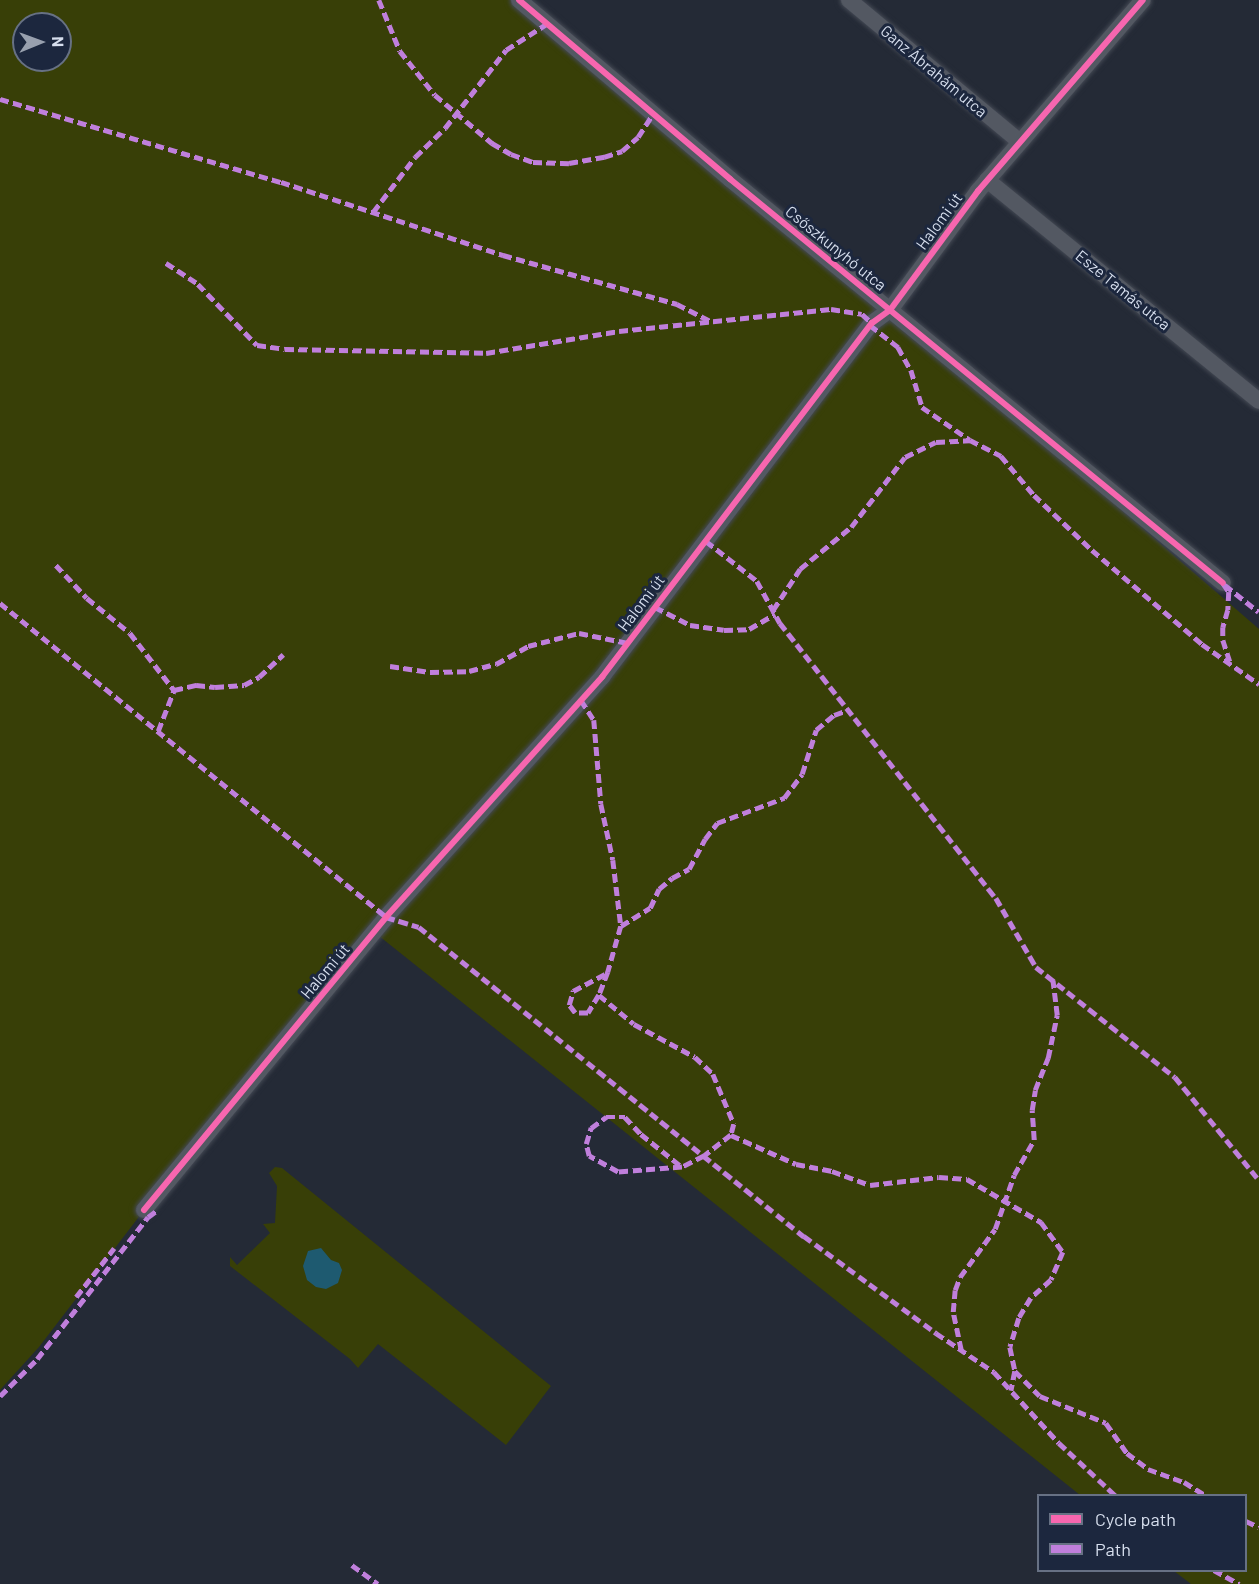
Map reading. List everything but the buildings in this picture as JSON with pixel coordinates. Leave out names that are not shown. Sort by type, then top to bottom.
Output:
[{"type":"street","name":"Csőszkunyhó utca","points":[[519,0],[890,310],[1223,583]]},
{"type":"street","name":"Ganz Ábrahám utca","points":[[849,0],[1020,141]]},
{"type":"street","name":"Halomi út","points":[[144,1210],[386,918],[602,677],[872,322],[890,310],[987,180],[1143,0]]},
{"type":"street","name":"Esze Tamás utca","points":[[987,180],[1259,401]]},
{"type":"green space","points":[[0,0],[519,0],[890,310],[1259,629],[1259,1584],[1191,1584],[1175,1572],[1247,1572],[1247,1494],[1079,1494],[374,932],[148,1205],[39,1347],[0,1390]]},
{"type":"green space","points":[[275,1167],[282,1168],[551,1386],[506,1445],[378,1344],[358,1368],[350,1359],[230,1266],[230,1257],[237,1265],[270,1233],[263,1224],[275,1223],[277,1186],[269,1173]]},
{"type":"water","points":[[321,1248],[331,1260],[339,1263],[342,1270],[338,1283],[326,1289],[316,1287],[307,1280],[303,1266],[308,1251]]},
{"type":"marked path","points":[[379,0],[400,51],[435,95],[492,143],[511,154],[533,162],[569,163],[604,157],[622,151],[638,137],[654,112]]},
{"type":"marked path","points":[[373,212],[415,157],[445,128],[506,50],[548,23]]},
{"type":"marked path","points":[[0,99],[281,182],[503,255],[677,304],[711,321]]},
{"type":"marked path","points":[[166,263],[198,284],[257,345],[285,349],[486,353],[619,331],[831,309],[862,314],[872,323]]},
{"type":"marked path","points":[[870,325],[898,347],[911,370],[922,407],[970,440]]},
{"type":"marked path","points":[[773,610],[800,569],[851,527],[905,457],[936,442],[970,440],[1001,456],[1034,495],[1092,550],[1202,644],[1259,684]]},
{"type":"marked path","points":[[706,541],[757,581],[780,623],[996,898],[1036,967],[1175,1077],[1259,1180]]},
{"type":"marked path","points":[[56,565],[87,598],[130,633],[174,690]]},
{"type":"marked path","points":[[1223,583],[1229,592],[1223,640],[1230,662]]},
{"type":"marked path","points":[[1225,585],[1259,612]]},
{"type":"marked path","points":[[0,603],[386,917],[419,927],[804,1236],[936,1333],[994,1372],[1059,1443],[1114,1494]]},
{"type":"marked path","points":[[655,607],[690,625],[724,630],[749,629],[775,614]]},
{"type":"marked path","points":[[390,666],[430,672],[469,671],[496,664],[528,646],[579,633],[628,643]]},
{"type":"marked path","points":[[158,731],[174,690],[196,685],[215,687],[244,685],[259,677],[283,655]]},
{"type":"marked path","points":[[581,700],[594,720],[601,804],[613,860],[621,926],[608,972],[599,995],[588,1013],[575,1013],[569,1005],[573,991],[608,972]]},
{"type":"marked path","points":[[621,926],[650,908],[659,889],[672,878],[689,869],[705,839],[717,823],[784,798],[802,774],[816,730],[834,715],[848,710]]},
{"type":"marked path","points":[[961,1350],[953,1312],[955,1290],[960,1277],[995,1229],[1014,1175],[1034,1140],[1032,1110],[1035,1090],[1048,1058],[1057,1015],[1053,980]]},
{"type":"marked path","points":[[599,995],[634,1024],[695,1057],[713,1074],[734,1124],[731,1135],[704,1156],[682,1167],[618,1172],[589,1156],[586,1144],[591,1128],[606,1117],[625,1117],[641,1134],[682,1167]]},
{"type":"marked path","points":[[731,1135],[796,1164],[832,1171],[870,1185],[939,1177],[967,1179],[1041,1222],[1063,1252],[1051,1280],[1031,1298],[1019,1318],[1010,1347],[1015,1371],[1011,1391]]},
{"type":"marked path","points":[[0,1396],[37,1359],[148,1217],[156,1211]]},
{"type":"marked path","points":[[76,1297],[114,1248]]},
{"type":"marked path","points":[[1015,1371],[1040,1396],[1106,1423],[1127,1453],[1148,1469],[1184,1482],[1203,1494]]},
{"type":"marked path","points":[[1247,1521],[1259,1527]]},
{"type":"marked path","points":[[352,1565],[378,1584]]},
{"type":"marked path","points":[[1218,1572],[1239,1584]]},
{"type":"cycle path","points":[[519,0],[730,179],[1223,583]]},
{"type":"cycle path","points":[[144,1210],[386,917],[602,677],[872,323],[890,310],[978,191],[1143,0]]}]
